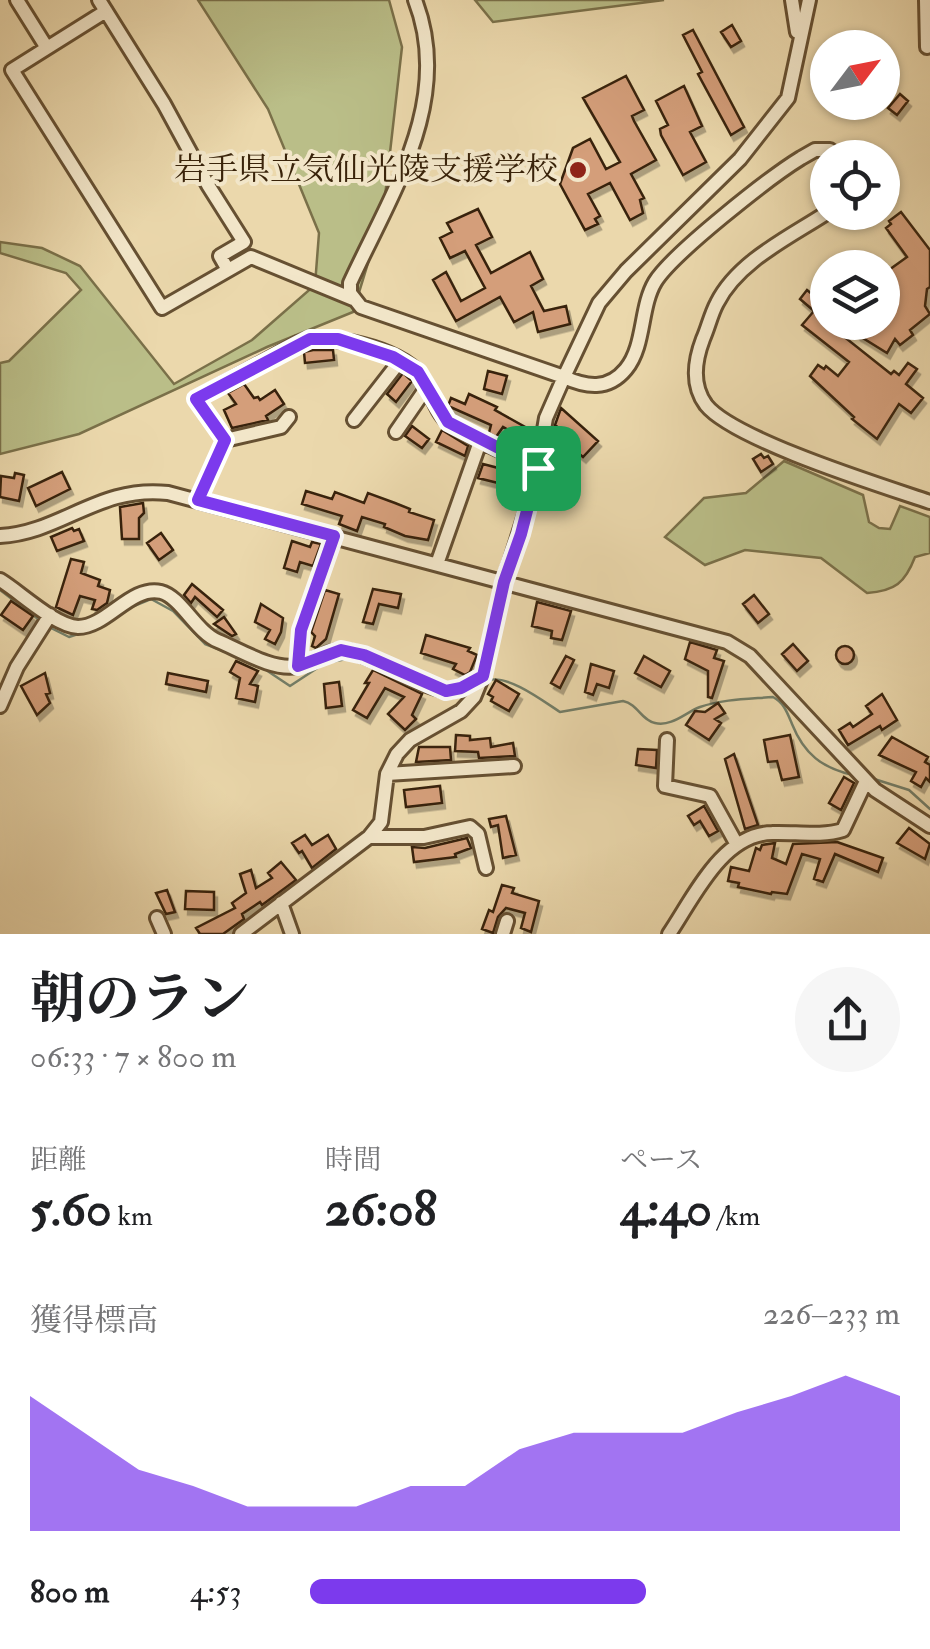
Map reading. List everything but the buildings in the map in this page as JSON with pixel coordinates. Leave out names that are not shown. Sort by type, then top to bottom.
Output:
[{"type":"street","points":[[17,0],[47,48]]},
{"type":"street","points":[[352,299],[350,282],[422,120],[427,58],[414,0]]},
{"type":"street","points":[[792,0],[800,52]]},
{"type":"street","points":[[241,934],[377,828],[384,812],[387,774],[397,754],[410,740],[468,704],[483,676],[504,582],[538,468],[546,418],[599,303],[740,158],[788,98],[808,0]]},
{"type":"street","points":[[926,0],[926,47]]},
{"type":"street","points":[[228,270],[220,256],[244,242],[103,6],[12,70],[162,308],[251,257],[352,299],[361,307],[588,388],[610,382],[627,369],[653,284],[671,261],[810,153]]},
{"type":"street","points":[[810,224],[735,277],[717,302],[697,356],[696,381],[707,406],[739,428],[838,472],[930,502]]},
{"type":"street","points":[[225,440],[196,399],[298,343],[338,339],[379,350],[418,372],[448,422],[538,468]]},
{"type":"street","points":[[354,420],[400,361]]},
{"type":"street","points":[[396,432],[427,387]]},
{"type":"street","points":[[225,440],[280,427],[289,417]]},
{"type":"street","points":[[437,564],[481,439]]},
{"type":"street","points":[[198,500],[225,440]]},
{"type":"street","points":[[0,536],[32,529],[108,497],[158,492],[334,536],[740,648],[885,800],[930,826]]},
{"type":"street","points":[[298,666],[301,630],[334,536]]},
{"type":"street","points":[[0,580],[47,620],[82,626],[143,594],[158,592],[171,598],[212,638],[278,666],[298,666],[341,650],[364,655],[446,691],[483,676]]},
{"type":"street","points":[[0,706],[17,667],[47,620]]},
{"type":"street","points":[[668,740],[664,786],[710,796],[736,842]]},
{"type":"street","points":[[387,774],[514,766]]},
{"type":"street","points":[[669,934],[736,842],[766,832],[844,830],[863,778]]},
{"type":"street","points":[[368,836],[424,837],[470,827],[478,834],[486,868]]},
{"type":"street","points":[[281,904],[292,934]]},
{"type":"street","points":[[157,918],[164,934]]},
{"type":"green space","points":[[198,0],[389,0],[402,47],[383,214],[353,312],[267,347],[79,434],[0,454],[0,363],[9,361],[81,290],[66,273],[0,253],[0,242],[42,248],[80,266],[174,384],[252,340],[315,285],[319,233],[268,109]]},
{"type":"green space","points":[[475,0],[664,0],[493,22]]},
{"type":"green space","points":[[784,461],[863,495],[869,522],[879,528],[890,529],[900,506],[930,517],[930,553],[915,557],[898,584],[867,593],[821,558],[745,550],[705,565],[665,537],[704,498],[746,493]]},
{"type":"waterway","points":[[0,590],[38,619]]},
{"type":"waterway","points":[[129,608],[151,599],[173,611],[205,644],[239,657]]},
{"type":"waterway","points":[[49,627],[69,637],[87,631]]},
{"type":"waterway","points":[[260,666],[290,686],[325,663],[352,658]]},
{"type":"waterway","points":[[489,680],[516,685],[560,712],[623,701],[646,719],[661,724],[709,704],[773,697],[785,708],[808,751],[823,764],[853,775]]},
{"type":"waterway","points":[[423,690],[439,697],[454,696]]},
{"type":"waterway","points":[[871,778],[909,790],[930,809]]},
{"type":"place","name":"岩手県立気仙光陵支援学校","points":[[578,170]]},
{"type":"route","points":[[338,339],[379,350],[418,372],[448,422],[538,468],[504,582],[483,676],[446,691],[364,655],[341,650],[298,666],[301,630],[334,536],[198,500],[225,440],[196,399],[298,343],[338,339]]}]
